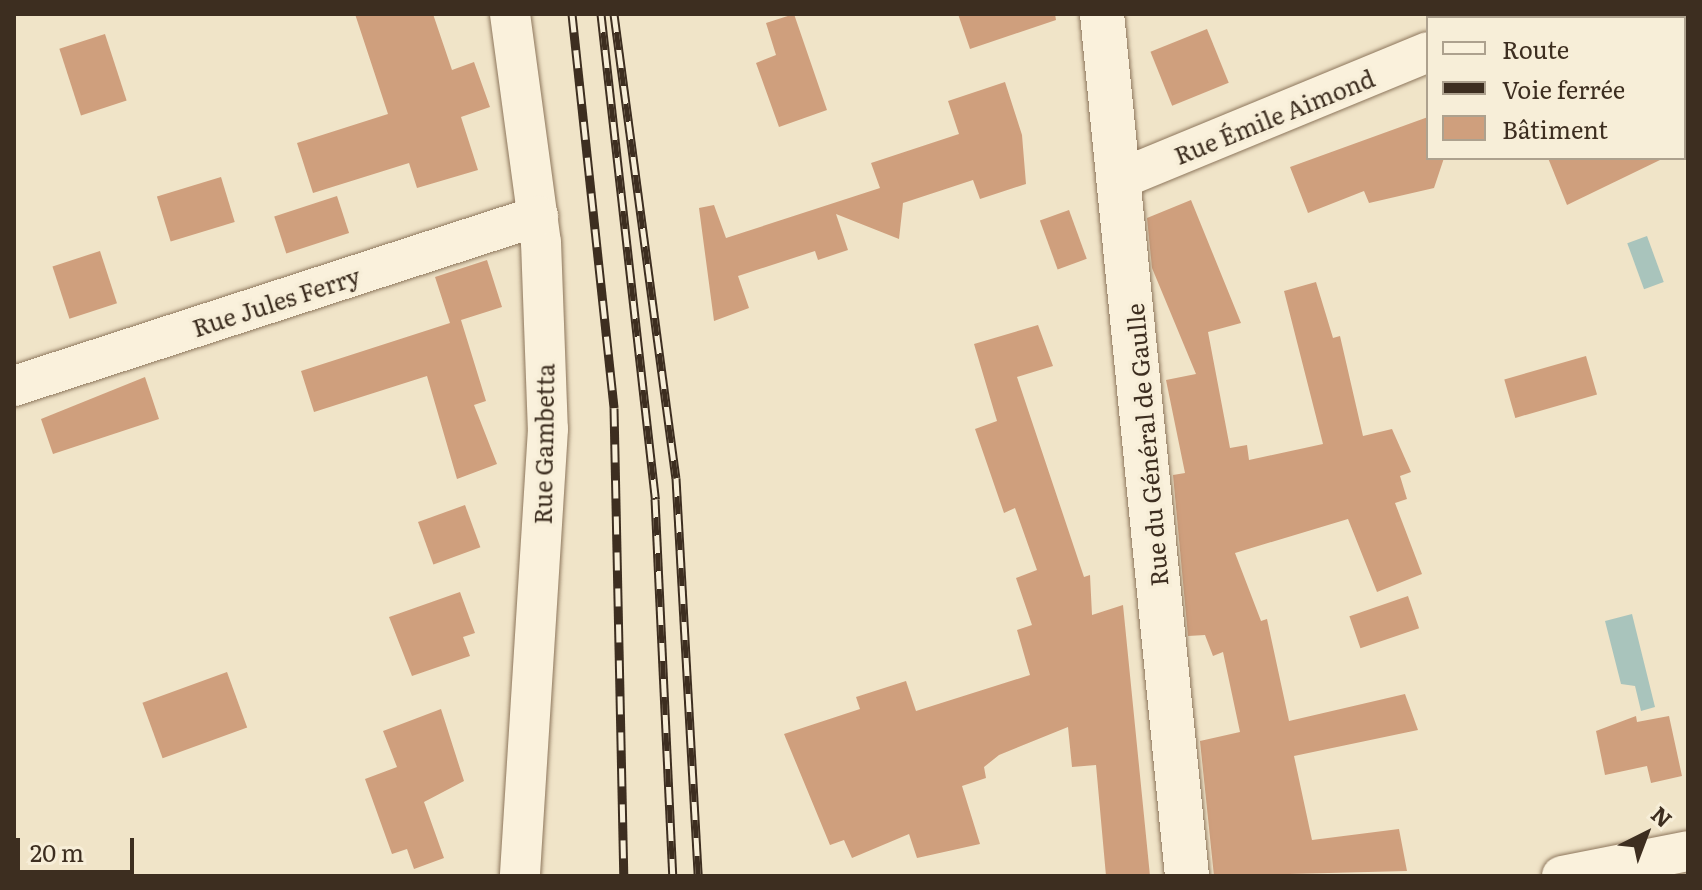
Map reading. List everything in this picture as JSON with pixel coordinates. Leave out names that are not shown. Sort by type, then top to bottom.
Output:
[{"type":"street","name":"Rue Gambetta","points":[[510,14],[538,216],[548,429],[520,876]]},
{"type":"street","name":"Rue du Général de Gaulle","points":[[1102,14],[1187,876]]},
{"type":"street","name":"Rue Émile Aimond","points":[[1120,179],[1426,53]]},
{"type":"street","name":"Rue Jules Ferry","points":[[14,386],[538,216]]},
{"type":"street","points":[[1562,876],[1688,851]]},
{"type":"water","points":[[1647,236],[1664,282],[1644,289],[1627,243]]},
{"type":"water","points":[[1632,614],[1655,707],[1641,711],[1635,686],[1621,684],[1605,621]]},
{"type":"building","points":[[355,14],[433,14],[452,70],[474,62],[490,107],[461,117],[478,170],[417,188],[409,163],[313,193],[297,143],[388,114]]},
{"type":"building","points":[[794,14],[827,110],[779,127],[756,63],[776,55],[766,23]]},
{"type":"building","points":[[958,14],[1055,14],[1056,20],[970,49]]},
{"type":"building","points":[[1207,29],[1229,83],[1172,106],[1150,52]]},
{"type":"building","points":[[105,34],[127,101],[81,115],[59,49]]},
{"type":"building","points":[[1005,82],[1022,135],[1026,184],[980,199],[973,180],[903,203],[899,239],[836,214],[848,250],[818,260],[815,251],[738,276],[749,308],[714,321],[699,208],[714,205],[726,238],[880,188],[871,163],[959,134],[948,101]]},
{"type":"building","points":[[1426,118],[1426,160],[1443,160],[1434,188],[1369,203],[1364,191],[1308,213],[1290,167]]},
{"type":"building","points":[[1549,160],[1660,160],[1567,205]]},
{"type":"building","points":[[221,177],[235,222],[171,242],[157,197]]},
{"type":"building","points":[[337,196],[349,233],[286,253],[274,216]]},
{"type":"building","points":[[1191,200],[1241,323],[1208,332],[1230,448],[1247,445],[1249,460],[1323,444],[1284,291],[1316,282],[1333,338],[1340,336],[1363,436],[1392,429],[1411,472],[1400,476],[1407,499],[1395,503],[1422,574],[1377,592],[1348,519],[1235,553],[1261,621],[1267,619],[1289,721],[1405,694],[1418,730],[1294,756],[1312,840],[1399,829],[1407,871],[1214,876],[1200,741],[1240,732],[1223,652],[1213,656],[1205,635],[1188,636],[1173,475],[1185,473],[1166,380],[1196,374],[1152,268],[1147,218]]},
{"type":"building","points":[[1069,210],[1087,259],[1058,269],[1040,221]]},
{"type":"building","points":[[100,251],[117,303],[69,319],[52,266]]},
{"type":"building","points":[[487,260],[502,307],[461,320],[486,401],[474,405],[497,464],[457,479],[427,376],[314,412],[301,371],[450,323],[435,277]]},
{"type":"building","points":[[1038,325],[1053,366],[1017,377],[1084,577],[1090,575],[1092,615],[1123,605],[1150,876],[1106,876],[1096,765],[1072,767],[1068,727],[999,755],[984,767],[986,778],[962,786],[980,844],[917,858],[909,834],[852,858],[844,840],[830,845],[784,734],[860,709],[856,697],[906,681],[916,711],[1030,675],[1017,630],[1032,625],[1016,578],[1037,570],[1015,508],[1004,513],[975,429],[997,421],[974,344]]},
{"type":"building","points":[[1586,356],[1597,394],[1515,418],[1504,379]]},
{"type":"building","points":[[145,377],[159,419],[53,454],[41,419]]},
{"type":"building","points":[[465,505],[480,547],[433,564],[418,522]]},
{"type":"building","points":[[460,592],[475,633],[463,637],[470,656],[412,676],[389,617]]},
{"type":"building","points":[[1408,596],[1419,628],[1360,648],[1349,616]]},
{"type":"building","points":[[227,672],[247,727],[163,758],[142,703]]},
{"type":"building","points":[[441,709],[464,781],[424,802],[444,858],[414,869],[407,849],[392,854],[365,779],[397,767],[383,731]]},
{"type":"building","points":[[1636,716],[1637,722],[1669,716],[1682,776],[1651,783],[1647,766],[1605,775],[1596,731]]},
{"type":"railway","points":[[572,14],[614,408],[624,876]]},
{"type":"railway","points":[[601,14],[655,499],[673,876]]},
{"type":"railway","points":[[614,14],[676,478],[698,876]]}]
